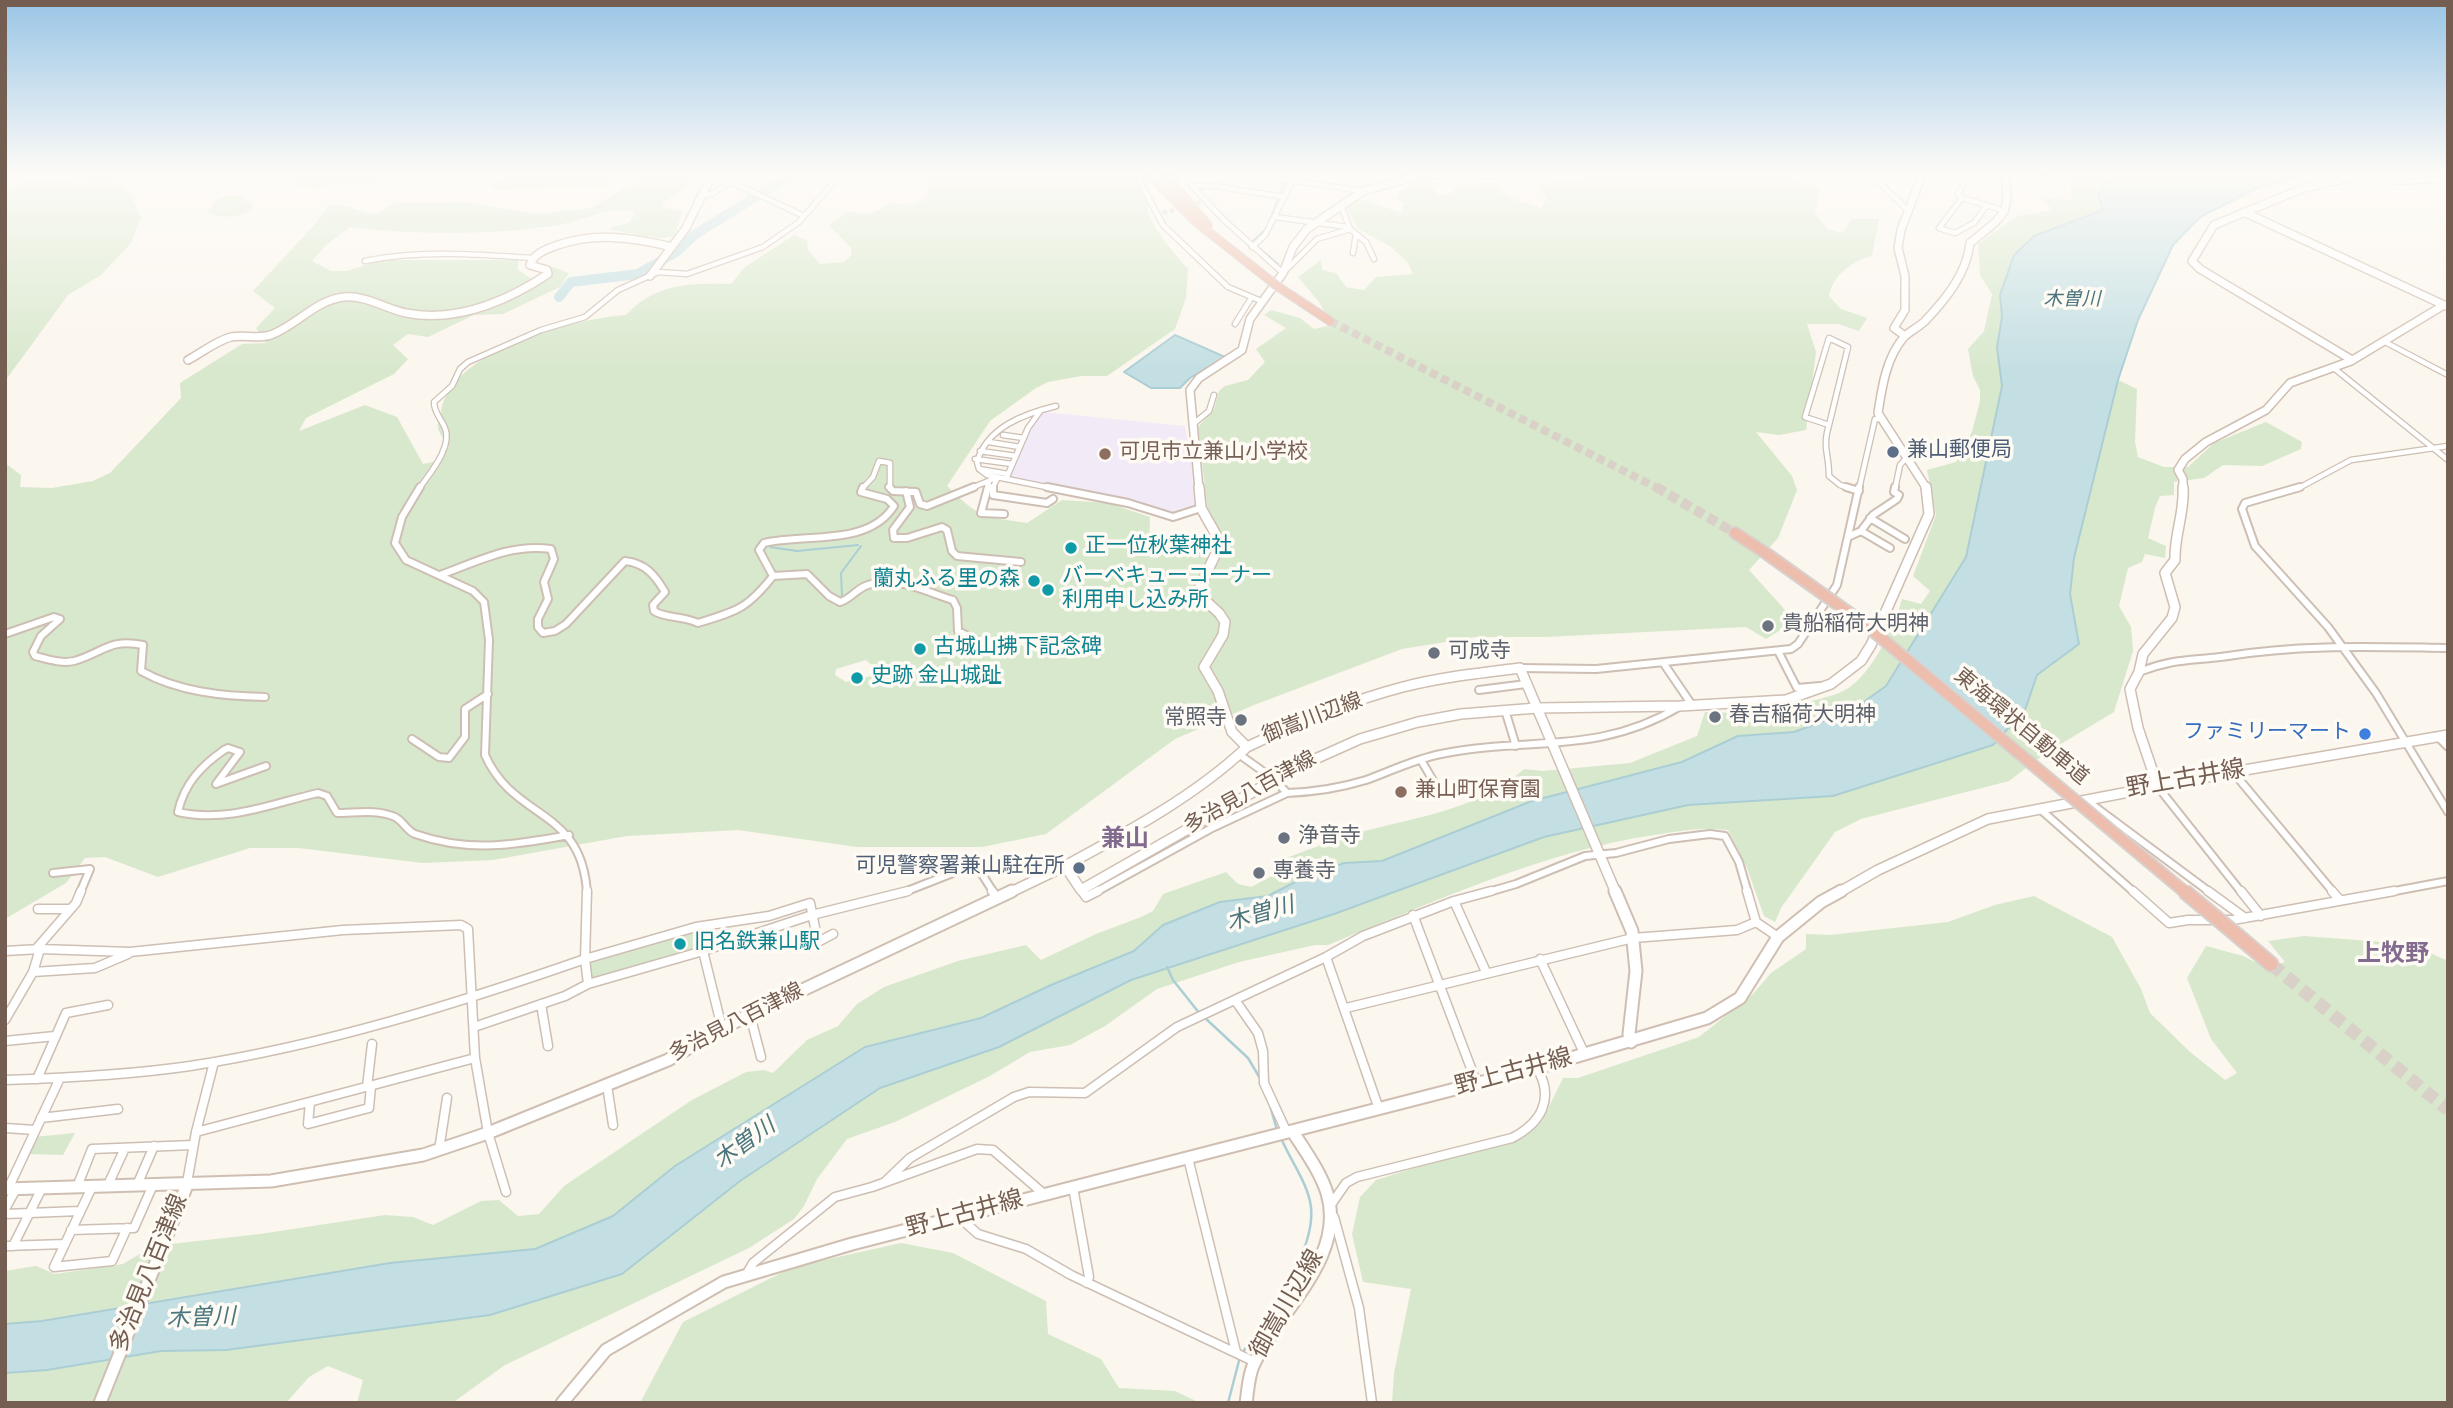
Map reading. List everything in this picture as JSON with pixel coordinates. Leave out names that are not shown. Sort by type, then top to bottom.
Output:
[{"type":"highway","points":[[1215,238],[1253,268],[1330,321]]},
{"type":"highway","points":[[1222,238],[1253,268]]},
{"type":"highway","name":"東海環状自動車道","points":[[1735,533],[1862,622],[2271,964]]},
{"type":"main road","points":[[188,360],[230,337],[272,335],[297,316],[343,297],[361,298],[392,309],[418,314],[446,316],[465,312],[536,284],[548,274],[547,270],[530,265],[532,258],[551,247],[585,238]]},
{"type":"main road","points":[[636,238],[673,247]]},
{"type":"main road","points":[[650,276],[679,238]]},
{"type":"main road","name":"御嵩川辺線","points":[[1298,238],[1283,273],[1250,319],[1242,350],[1199,378],[1190,390],[1201,508],[1218,535],[1219,544],[1199,582],[1197,593],[1205,604],[1226,622],[1224,631],[1204,667],[1218,691],[1232,732],[1244,751],[1300,722],[1402,687],[1463,675],[1520,668]]},
{"type":"main road","points":[[1900,238],[1898,248],[1905,276],[1905,310],[1894,328],[1905,336]]},
{"type":"main road","points":[[1881,419],[1877,407],[1884,376],[1905,336],[1924,322],[1950,290],[1968,262],[1972,240],[1976,238]]},
{"type":"main road","points":[[2206,238],[2193,258],[2193,263],[2352,360]]},
{"type":"main road","points":[[2300,238],[2446,304]]},
{"type":"main road","points":[[2158,787],[2138,728],[2130,689],[2139,672],[2143,654],[2172,618],[2175,607],[2165,573],[2175,560],[2174,540],[2183,499],[2183,479],[2178,470],[2184,458],[2196,448],[2265,411],[2286,385],[2297,379],[2335,369],[2387,343],[2446,304]]},
{"type":"main road","name":"多治見八百津線","points":[[1081,890],[1310,760],[1360,739],[1418,722],[1461,714],[1536,708],[1680,706],[1786,700],[1825,687],[1850,671],[1871,645],[1929,514],[1929,499],[1920,474],[1881,419]]},
{"type":"main road","points":[[1520,668],[1602,856],[1633,938],[1636,971],[1629,1034],[1632,1042]]},
{"type":"main road","name":"野上古井線","points":[[562,1403],[606,1350],[724,1282],[852,1244],[1477,1084],[1684,1027],[1728,1008],[1749,988],[1778,937],[1821,902],[1878,870],[1988,819],[2233,772],[2443,736]]},
{"type":"main road","name":"多治見八百津線","points":[[10,1189],[271,1181],[423,1155],[488,1133],[668,1060],[722,1028],[1065,866],[1131,830],[1244,751]]},
{"type":"main road","points":[[1065,866],[1081,890]]},
{"type":"main road","points":[[1290,1132],[1324,1187],[1330,1205]]},
{"type":"main road","name":"多治見八百津線","points":[[100,1403],[187,1185]]},
{"type":"main road","name":"御嵩川辺線","points":[[1246,1403],[1255,1362],[1314,1271],[1329,1225],[1330,1205]]},
{"type":"street","points":[[588,984],[585,959],[585,877],[580,854],[569,835],[514,795],[490,771],[485,755],[489,640],[484,602],[473,591],[406,560],[395,543],[398,526],[435,466],[446,442],[446,426],[435,412],[434,402],[452,386],[460,369],[468,362],[541,330],[585,317],[618,290],[658,272],[687,275],[754,251],[777,238]]},
{"type":"street","points":[[1176,238],[1214,276],[1250,300],[1261,302]]},
{"type":"street","points":[[1242,238],[1283,273],[1300,260],[1321,238]]},
{"type":"street","points":[[1252,247],[1262,238]]},
{"type":"street","points":[[1353,253],[1355,238]]},
{"type":"street","points":[[1361,238],[1366,242],[1374,258]]},
{"type":"street","points":[[365,261],[396,255],[482,254],[532,258]]},
{"type":"street","points":[[1235,324],[1250,300]]},
{"type":"street","points":[[1829,425],[1805,417],[1829,338],[1848,347],[1829,425],[1823,444],[1829,462],[1829,476],[1840,485],[1858,491]]},
{"type":"street","points":[[2387,343],[2448,375]]},
{"type":"street","points":[[2335,369],[2448,460]]},
{"type":"street","points":[[1192,425],[1209,411],[1214,394]]},
{"type":"street","points":[[1007,476],[986,475],[977,469],[975,459],[980,451],[1018,417],[1056,406]]},
{"type":"street","points":[[1007,476],[1041,410]]},
{"type":"street","points":[[1520,668],[1596,669],[1791,649],[1798,644],[1838,585],[1875,419],[1881,419]]},
{"type":"street","points":[[1003,435],[1024,439]]},
{"type":"street","points":[[989,442],[1020,447]]},
{"type":"street","points":[[2448,446],[2351,460],[2296,489],[2242,506],[2255,546],[2300,593],[2376,693],[2448,812]]},
{"type":"street","points":[[980,451],[1016,456]]},
{"type":"street","points":[[1848,537],[1861,531],[1870,518],[1897,499],[1899,495],[1894,492],[1900,465],[1908,456]]},
{"type":"street","points":[[975,459],[1012,464]]},
{"type":"street","points":[[773,576],[759,550],[764,543],[858,532],[888,517],[893,511],[893,503],[887,499],[864,495],[860,489],[873,477],[879,461],[890,463],[889,488],[893,491],[916,492],[920,504],[927,506],[998,477]]},
{"type":"street","points":[[977,469],[1120,501],[1173,517],[1201,508]]},
{"type":"street","points":[[998,477],[992,489],[993,495],[1047,503],[1053,499]]},
{"type":"street","points":[[989,482],[981,513],[1004,514]]},
{"type":"street","points":[[906,491],[911,507],[893,530],[894,538],[907,538],[942,527],[947,530],[952,551],[957,556],[1021,562]]},
{"type":"street","points":[[1870,518],[1905,539]]},
{"type":"street","points":[[1861,531],[1891,548]]},
{"type":"street","points":[[438,576],[502,551],[516,548],[551,549],[554,559],[544,582],[548,599],[538,618],[538,627],[543,633],[555,631],[566,624],[625,561],[648,567],[662,586],[665,592],[653,605],[654,611],[659,615],[684,616],[698,623],[738,611],[755,599],[773,576],[807,574],[839,602],[850,599],[860,588],[873,583],[906,584],[953,600],[957,608],[958,631],[962,636],[992,649]]},
{"type":"street","points":[[5,634],[54,617],[60,619],[36,642],[33,648],[35,656],[74,661],[114,641],[128,641],[142,645],[144,657],[141,671],[149,676],[200,691],[265,697]]},
{"type":"street","points":[[2139,672],[2163,662],[2228,656],[2250,651],[2448,648]]},
{"type":"street","points":[[1778,651],[1797,688],[1825,687]]},
{"type":"street","points":[[1664,664],[1692,705]]},
{"type":"street","points":[[1479,691],[1526,684]]},
{"type":"street","points":[[412,739],[439,757],[449,758],[464,737],[465,709],[488,694]]},
{"type":"street","points":[[1081,890],[1086,897],[1194,840],[1216,824],[1287,793],[1314,792],[1346,785],[1450,752],[1553,745],[1601,738],[1649,724],[1680,706]]},
{"type":"street","points":[[1505,710],[1516,746]]},
{"type":"street","points":[[2443,736],[2448,747]]},
{"type":"street","points":[[266,766],[216,784],[240,752],[228,748],[223,750],[189,783],[178,812],[190,816],[221,818],[240,816],[318,793],[327,796],[337,813],[379,811],[398,818],[412,832],[450,843],[507,847],[569,835]]},
{"type":"street","points":[[1244,751],[1287,793]]},
{"type":"street","points":[[1422,760],[1438,789]]},
{"type":"street","points":[[2233,772],[2339,899]]},
{"type":"street","points":[[2158,787],[2261,916]]},
{"type":"street","points":[[2086,799],[2245,918]]},
{"type":"street","points":[[2038,808],[2169,923],[2261,916],[2339,899],[2448,881]]},
{"type":"street","points":[[886,1181],[910,1158],[962,1125],[1014,1097],[1029,1091],[1084,1093],[1177,1027],[1326,957],[1363,936],[1454,901],[1516,884],[1573,860],[1602,856],[1669,839],[1710,834],[1725,836],[1739,862],[1756,922],[1778,937]]},
{"type":"street","points":[[474,1027],[541,1004],[588,984],[703,951],[812,915],[873,901],[958,871],[978,868],[997,898]]},
{"type":"street","points":[[5,1020],[33,972],[38,949],[76,903],[90,869],[53,873]]},
{"type":"street","points":[[1454,901],[1486,972]]},
{"type":"street","points":[[5,1080],[60,1078],[214,1062],[472,999],[585,959],[696,927],[769,916],[810,903],[818,942],[833,934]]},
{"type":"street","points":[[38,909],[69,909]]},
{"type":"street","points":[[1413,915],[1477,1084]]},
{"type":"street","points":[[1346,1008],[1633,938],[1737,930],[1756,922]]},
{"type":"street","points":[[5,951],[38,949],[130,952],[343,930],[461,925],[468,929],[475,1058],[488,1133],[506,1192]]},
{"type":"street","points":[[703,951],[722,1028]]},
{"type":"street","points":[[33,972],[69,972],[118,961],[130,952]]},
{"type":"street","points":[[1326,957],[1379,1109]]},
{"type":"street","points":[[1540,960],[1584,1055]]},
{"type":"street","points":[[1235,1000],[1258,1033],[1264,1051],[1264,1083],[1276,1114],[1290,1132]]},
{"type":"street","points":[[37,1079],[66,1013],[108,1004]]},
{"type":"street","points":[[541,1004],[548,1046]]},
{"type":"street","points":[[750,1015],[761,1057]]},
{"type":"street","points":[[5,1041],[55,1036]]},
{"type":"street","points":[[310,1102],[308,1124],[369,1108],[372,1044]]},
{"type":"street","points":[[196,1132],[475,1058]]},
{"type":"street","points":[[187,1185],[193,1144],[214,1062]]},
{"type":"street","points":[[1372,1403],[1370,1373],[1347,1256],[1330,1205],[1346,1183],[1357,1177],[1512,1138],[1524,1132],[1541,1114],[1545,1098],[1544,1077],[1537,1068]]},
{"type":"street","points":[[60,1078],[10,1189],[5,1211],[79,1211]]},
{"type":"street","points":[[607,1085],[613,1125]]},
{"type":"street","points":[[439,1150],[447,1098]]},
{"type":"street","points":[[41,1118],[118,1109]]},
{"type":"street","points":[[5,1128],[35,1130]]},
{"type":"street","points":[[77,1187],[92,1149],[193,1144]]},
{"type":"street","points":[[137,1185],[154,1146]]},
{"type":"street","points":[[107,1186],[125,1148]]},
{"type":"street","points":[[746,1275],[753,1263],[835,1197],[977,1149],[987,1148],[1045,1195]]},
{"type":"street","points":[[1188,1158],[1236,1352]]},
{"type":"street","points":[[71,1230],[134,1228],[153,1185]]},
{"type":"street","points":[[92,1187],[54,1267],[112,1261],[127,1228]]},
{"type":"street","points":[[1073,1187],[1089,1277],[1087,1283]]},
{"type":"street","points":[[9,1246],[42,1188]]},
{"type":"street","points":[[960,1218],[978,1234],[1026,1249],[1043,1261],[1087,1283],[1255,1362]]},
{"type":"street","points":[[9,1246],[65,1244]]},
{"type":"shaded area","name":"可児市立兼山小学校","points":[[1043,412],[1185,426],[1199,504],[1195,508],[1176,513],[1164,513],[1123,499],[1009,478],[1031,430]]},
{"type":"green space","points":[[5,238],[133,238],[101,275],[68,295],[5,381]]},
{"type":"green space","points":[[302,238],[336,238],[312,261],[331,271],[347,271],[382,260],[518,260],[518,270],[532,279],[540,274],[542,263],[569,273],[560,287],[503,314],[474,315],[428,337],[408,334],[393,345],[408,359],[394,374],[306,418],[299,431],[365,405],[397,417],[423,464],[442,460],[449,447],[438,424],[449,390],[466,371],[490,355],[547,331],[626,315],[649,297],[674,287],[731,284],[745,267],[790,238],[807,240],[808,250],[820,264],[844,262],[851,255],[851,248],[841,238],[1163,238],[1188,269],[1186,298],[1175,329],[1107,376],[1081,376],[1048,382],[1036,388],[990,421],[947,486],[967,505],[982,514],[1027,523],[1062,500],[1108,503],[1150,517],[1149,544],[1198,545],[1211,557],[1224,551],[1227,545],[1207,506],[1198,427],[1214,409],[1219,391],[1225,386],[1248,380],[1265,362],[1256,349],[1286,328],[1264,315],[1271,310],[1300,318],[1314,329],[1331,325],[1320,303],[1298,277],[1321,260],[1322,270],[1336,273],[1346,287],[1364,290],[1376,277],[1413,274],[1408,263],[1390,246],[1374,238],[1875,238],[1872,256],[1857,261],[1844,270],[1831,288],[1829,296],[1841,309],[1867,318],[1859,331],[1838,324],[1807,324],[1816,352],[1806,430],[1779,435],[1756,432],[1792,476],[1797,490],[1778,538],[1749,570],[1795,621],[1766,639],[1746,627],[1546,637],[1476,637],[1402,649],[1254,705],[1175,739],[1046,834],[982,847],[857,847],[738,830],[627,836],[493,860],[423,863],[298,848],[250,848],[158,877],[105,857],[85,858],[66,883],[5,919],[5,463],[21,475],[20,487],[52,488],[93,481],[110,473],[181,398],[180,383],[242,344],[266,343],[256,328],[275,308],[253,291]],"holes":[[[1049,633],[1059,637],[1060,642],[1034,648],[1006,642],[1006,636]],[[866,660],[875,668],[871,676],[846,682],[835,675],[836,669]]]},
{"type":"green space","points":[[1987,238],[2033,238],[2000,296],[2002,317],[1997,347],[2002,386],[1966,557],[1886,686],[1851,711],[1794,732],[1738,736],[1682,762],[1532,801],[1382,861],[1344,863],[1299,880],[1268,896],[1220,902],[1163,925],[1134,951],[1051,985],[981,1018],[865,1047],[675,1166],[613,1216],[535,1249],[390,1263],[42,1321],[5,1324],[5,1271],[36,1266],[55,1274],[123,1264],[153,1246],[260,1234],[385,1215],[413,1217],[433,1225],[481,1201],[499,1200],[518,1216],[539,1214],[564,1186],[692,1100],[746,1072],[764,1070],[773,1073],[807,1040],[838,1026],[857,1004],[884,987],[958,961],[1026,945],[1041,960],[1153,911],[1163,894],[1226,872],[1238,884],[1251,887],[1276,874],[1283,859],[1367,830],[1462,805],[1505,784],[1524,769],[1543,771],[1630,763],[1697,736],[1705,712],[1735,713],[1742,722],[1774,721],[1796,706],[1850,687],[1870,667],[1893,625],[1902,599],[1921,604],[1930,591],[1913,576],[1936,515],[1927,470],[1956,462],[1972,432],[1980,401],[1980,390],[1973,376],[1968,349],[1984,331],[1992,294],[1980,275],[1978,244]]},
{"type":"green space","points":[[2118,380],[2137,389],[2135,442],[2138,457],[2164,467],[2188,467],[2214,443],[2266,422],[2302,442],[2301,449],[2262,466],[2223,465],[2204,478],[2174,482],[2174,495],[2160,496],[2148,538],[2166,546],[2165,558],[2145,554],[2142,562],[2128,568],[2119,606],[2131,627],[2133,651],[2114,712],[2046,753],[2009,781],[1861,819],[1835,832],[1781,908],[1775,922],[1764,916],[1747,868],[1728,830],[1672,832],[1570,853],[1488,880],[1328,945],[1315,945],[1239,962],[1157,989],[1105,1026],[1070,1045],[1030,1052],[990,1076],[895,1122],[847,1139],[817,1179],[804,1206],[794,1219],[749,1248],[505,1365],[455,1401],[357,1403],[363,1380],[328,1366],[309,1377],[286,1403],[5,1403],[5,1373],[47,1370],[161,1351],[226,1350],[490,1315],[622,1274],[740,1181],[880,1088],[1000,1047],[1131,980],[1334,914],[1544,837],[1688,805],[1833,796],[1993,745],[2025,710],[2037,675],[2079,644],[2070,594],[2074,558]]},
{"type":"green space","points":[[2034,896],[2112,937],[2141,989],[2150,1013],[2190,1052],[2225,1080],[2237,1073],[2211,1039],[2187,978],[2206,946],[2243,956],[2267,968],[2285,962],[2268,941],[2304,936],[2410,944],[2448,961],[2448,1403],[1392,1403],[1394,1373],[1411,1289],[1363,1282],[1352,1234],[1360,1197],[1376,1180],[1512,1138],[1542,1121],[1563,1078],[1578,1078],[1699,1037],[1753,994],[1771,973],[1806,949],[1806,934],[1830,935],[1948,922],[1995,905]]},
{"type":"green space","points":[[692,930],[698,952],[591,980],[589,960]]},
{"type":"green space","points":[[75,1133],[63,1155],[26,1154],[33,1137]]},
{"type":"green space","points":[[901,1243],[953,1253],[1046,1301],[1048,1334],[1101,1359],[1119,1388],[1175,1391],[1200,1403],[640,1403],[683,1322],[793,1267]]},
{"type":"water","name":"木曽川","points":[[2032,238],[2180,238],[2173,245],[2138,320],[2118,380],[2074,558],[2070,594],[2079,644],[2037,675],[2025,710],[1993,745],[1833,796],[1688,805],[1544,837],[1334,914],[1131,980],[999,1047],[880,1088],[740,1181],[622,1274],[490,1315],[226,1350],[161,1351],[47,1370],[5,1373],[5,1324],[42,1321],[390,1263],[535,1249],[613,1216],[675,1166],[865,1047],[981,1018],[1051,985],[1134,951],[1163,925],[1220,902],[1268,896],[1299,880],[1344,863],[1382,861],[1532,801],[1682,762],[1738,736],[1794,732],[1851,711],[1886,686],[1966,557],[2002,386],[1997,347],[2002,317],[2000,295],[2014,255]]},
{"type":"water","points":[[1175,335],[1225,357],[1190,378],[1180,388],[1151,388],[1124,372]]},
{"type":"waterway","points":[[559,297],[571,282],[638,274],[676,252],[691,238]]},
{"type":"waterway","points":[[1257,238],[1252,242],[1278,264]]},
{"type":"waterway","points":[[770,547],[797,551],[858,545]]},
{"type":"waterway","points":[[842,596],[841,573],[861,546]]},
{"type":"waterway","points":[[1167,967],[1173,980],[1200,1014]]},
{"type":"waterway","points":[[1204,1017],[1248,1058],[1261,1080]]},
{"type":"waterway","points":[[1269,1102],[1277,1130]]},
{"type":"waterway","points":[[1243,1352],[1288,1283],[1306,1244],[1310,1225],[1309,1198],[1281,1138]]},
{"type":"waterway","points":[[1228,1403],[1240,1357]]},
{"type":"tunnel","points":[[1330,321],[1659,489]]},
{"type":"tunnel","points":[[1656,487],[1735,533]]},
{"type":"tunnel","points":[[2271,964],[2448,1110]]},
{"type":"place","name":"兼山郵便局","points":[[1893,452]]},
{"type":"place","name":"可児市立兼山小学校","points":[[1105,454]]},
{"type":"place","name":"正一位秋葉神社","points":[[1071,548]]},
{"type":"place","name":"蘭丸ふる里の森","points":[[1034,581]]},
{"type":"place","name":"バーベキューコーナー 利用申し込み所","points":[[1048,590]]},
{"type":"place","name":"貴船稲荷大明神","points":[[1768,626]]},
{"type":"place","name":"古城山拂下記念碑","points":[[920,649]]},
{"type":"place","name":"可成寺","points":[[1434,653]]},
{"type":"place","name":"史跡 金山城趾","points":[[857,678]]},
{"type":"place","name":"春吉稲荷大明神","points":[[1715,717]]},
{"type":"place","name":"常照寺","points":[[1241,720]]},
{"type":"place","name":"ファミリーマート","points":[[2365,734]]},
{"type":"place","name":"兼山町保育園","points":[[1401,792]]},
{"type":"place","name":"浄音寺","points":[[1284,838]]},
{"type":"place","name":"可児警察署兼山駐在所","points":[[1079,868]]},
{"type":"place","name":"専養寺","points":[[1259,873]]},
{"type":"place","name":"旧名鉄兼山駅","points":[[680,944]]},
{"type":"district","name":"兼山","points":[[1125,841]]},
{"type":"district","name":"上牧野","points":[[2393,956]]}]
